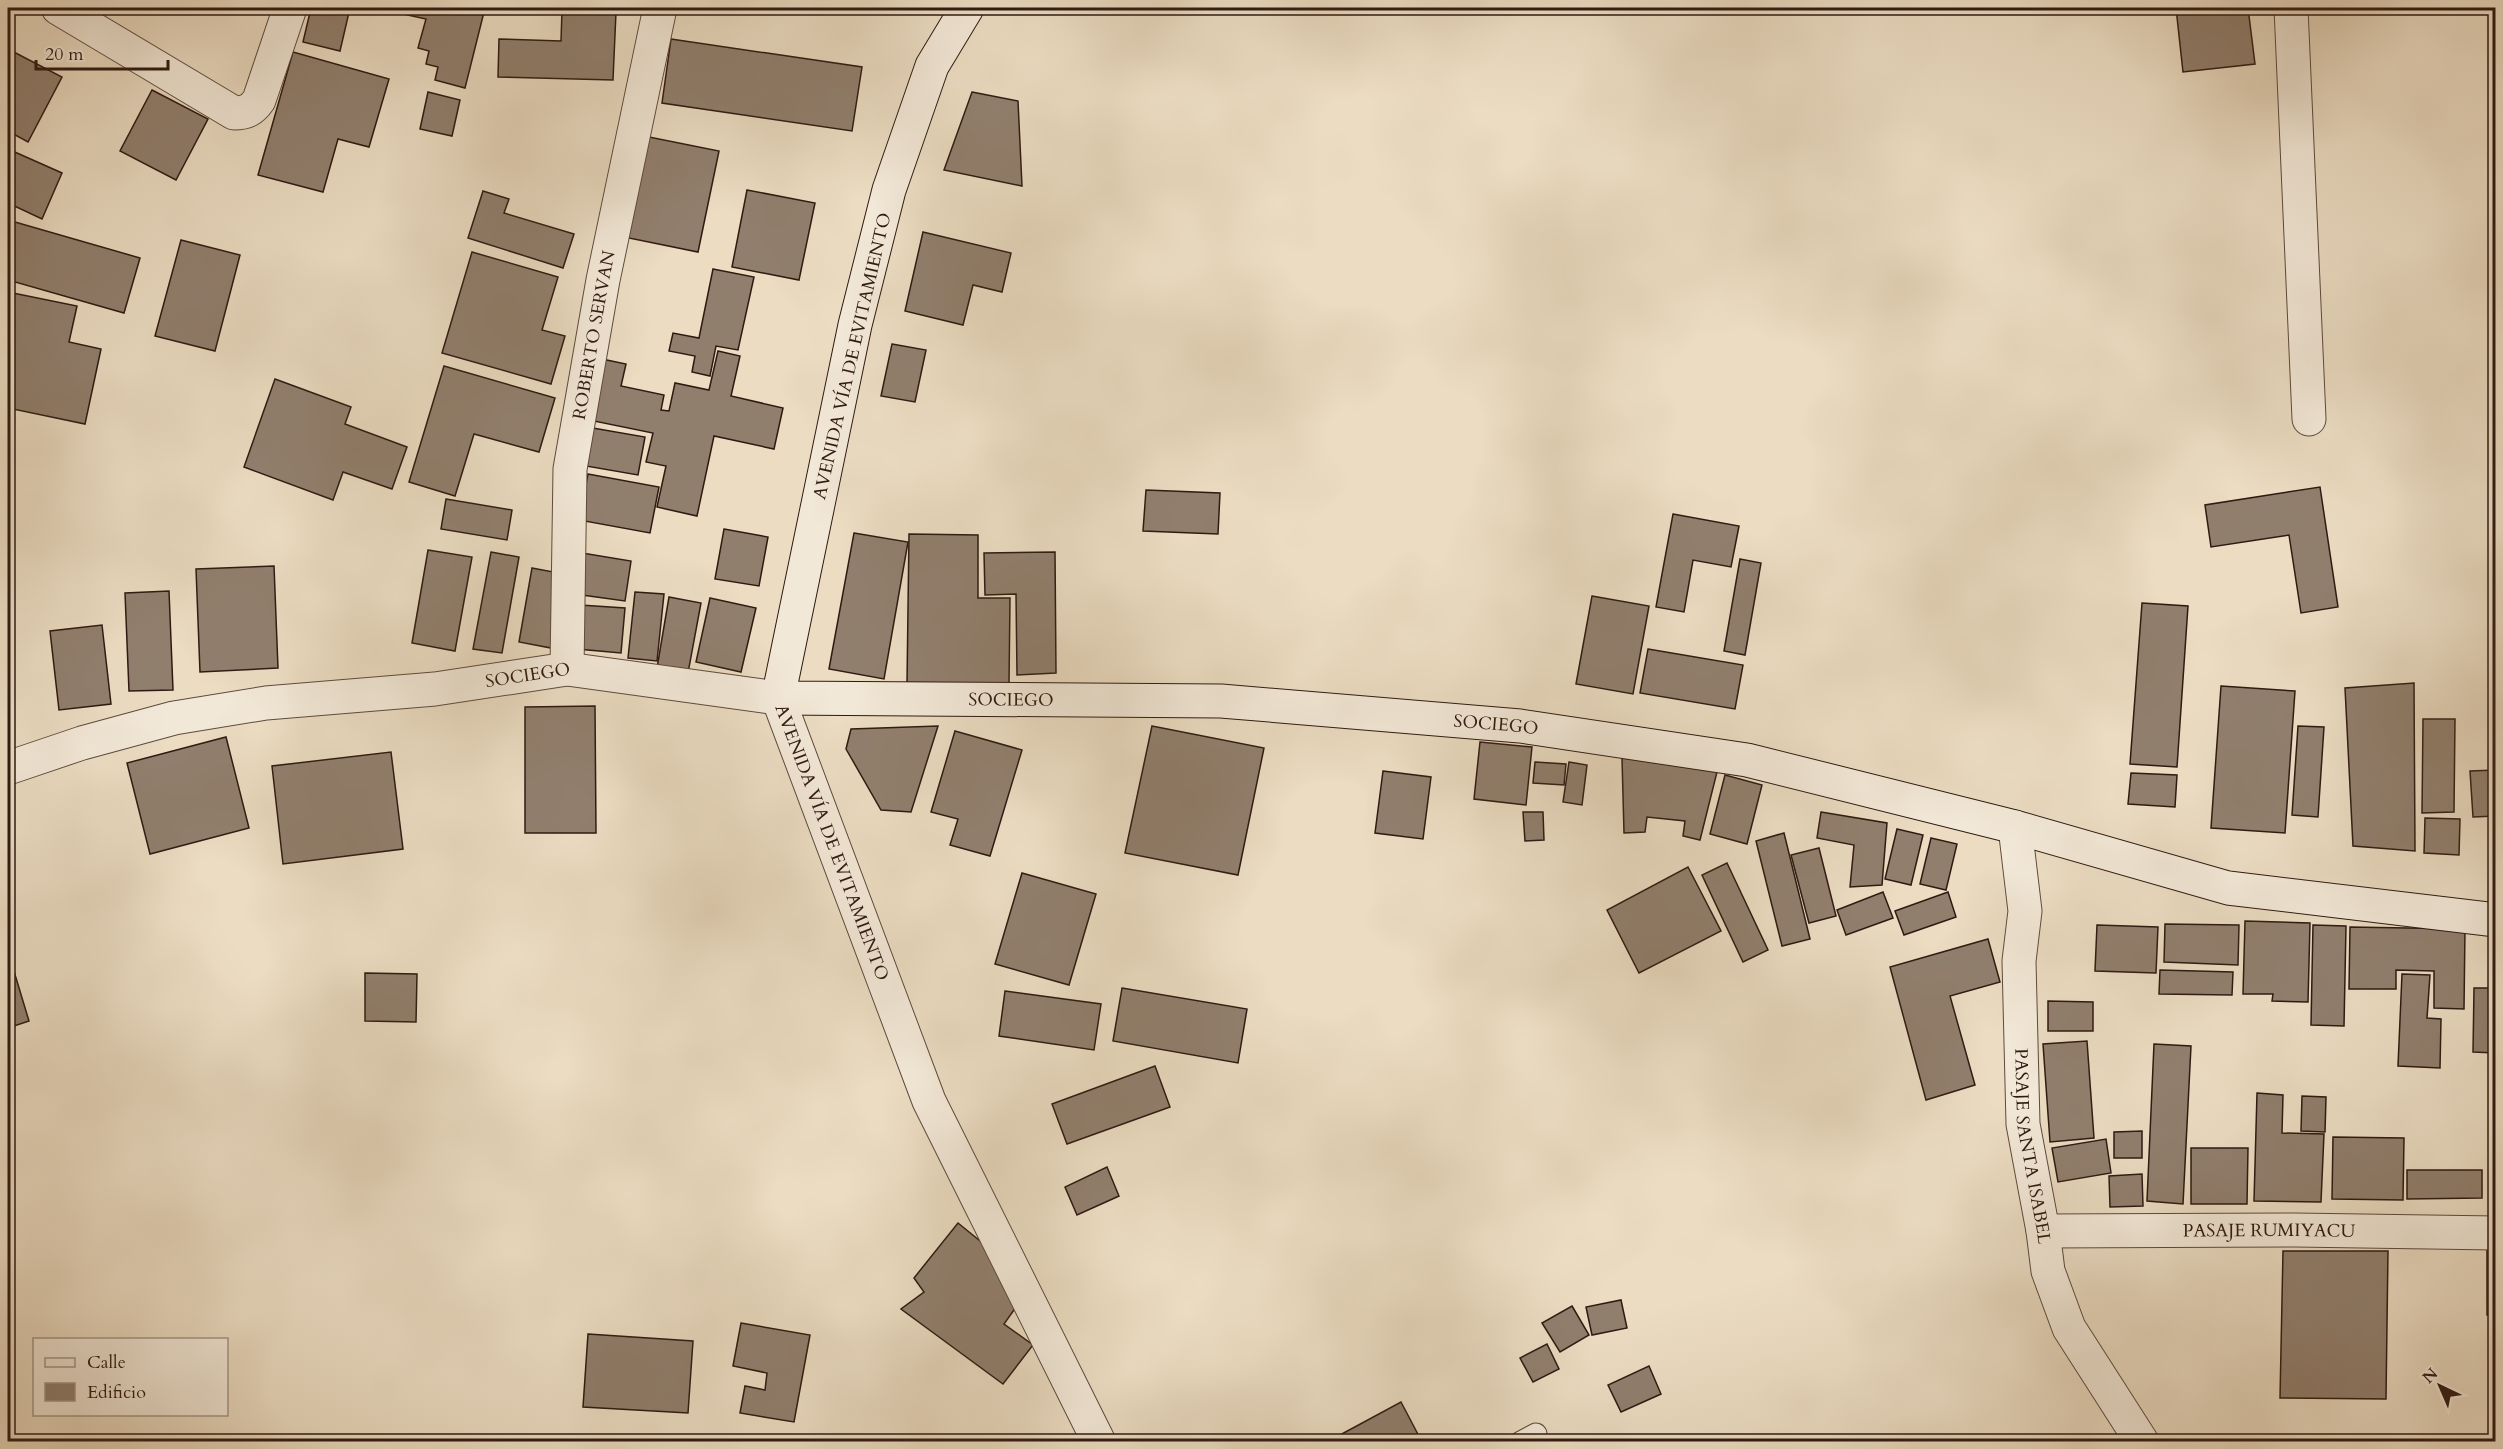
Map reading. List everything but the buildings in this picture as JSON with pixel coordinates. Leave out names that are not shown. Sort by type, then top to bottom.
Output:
[{"type":"street","points":[[58,8],[234,114],[244,113],[253,108],[259,100],[290,8]]},
{"type":"street","name":"ROBERTO SERVAN","points":[[567,669],[570,469],[603,280],[660,8]]},
{"type":"street","name":"AVENIDA VÍA DE EVITAMIENTO","points":[[967,8],[932,66],[889,190],[855,325],[778,698],[928,1101],[1099,1442]]},
{"type":"street","points":[[2290,8],[2309,419]]},
{"type":"street","name":"SOCIEGO","points":[[8,768],[82,743],[174,718],[266,703],[435,688],[567,669],[778,698],[1221,701],[1520,726],[1747,760],[2015,827],[2228,888],[2496,921]]},
{"type":"street","name":"PASAJE SANTA ISABEL","points":[[2015,827],[2025,910],[2019,961],[2023,1124],[2048,1271],[2069,1328],[2142,1442]]},
{"type":"street","name":"PASAJE RUMIYACU","points":[[2043,1231],[2295,1230],[2496,1233]]}]
